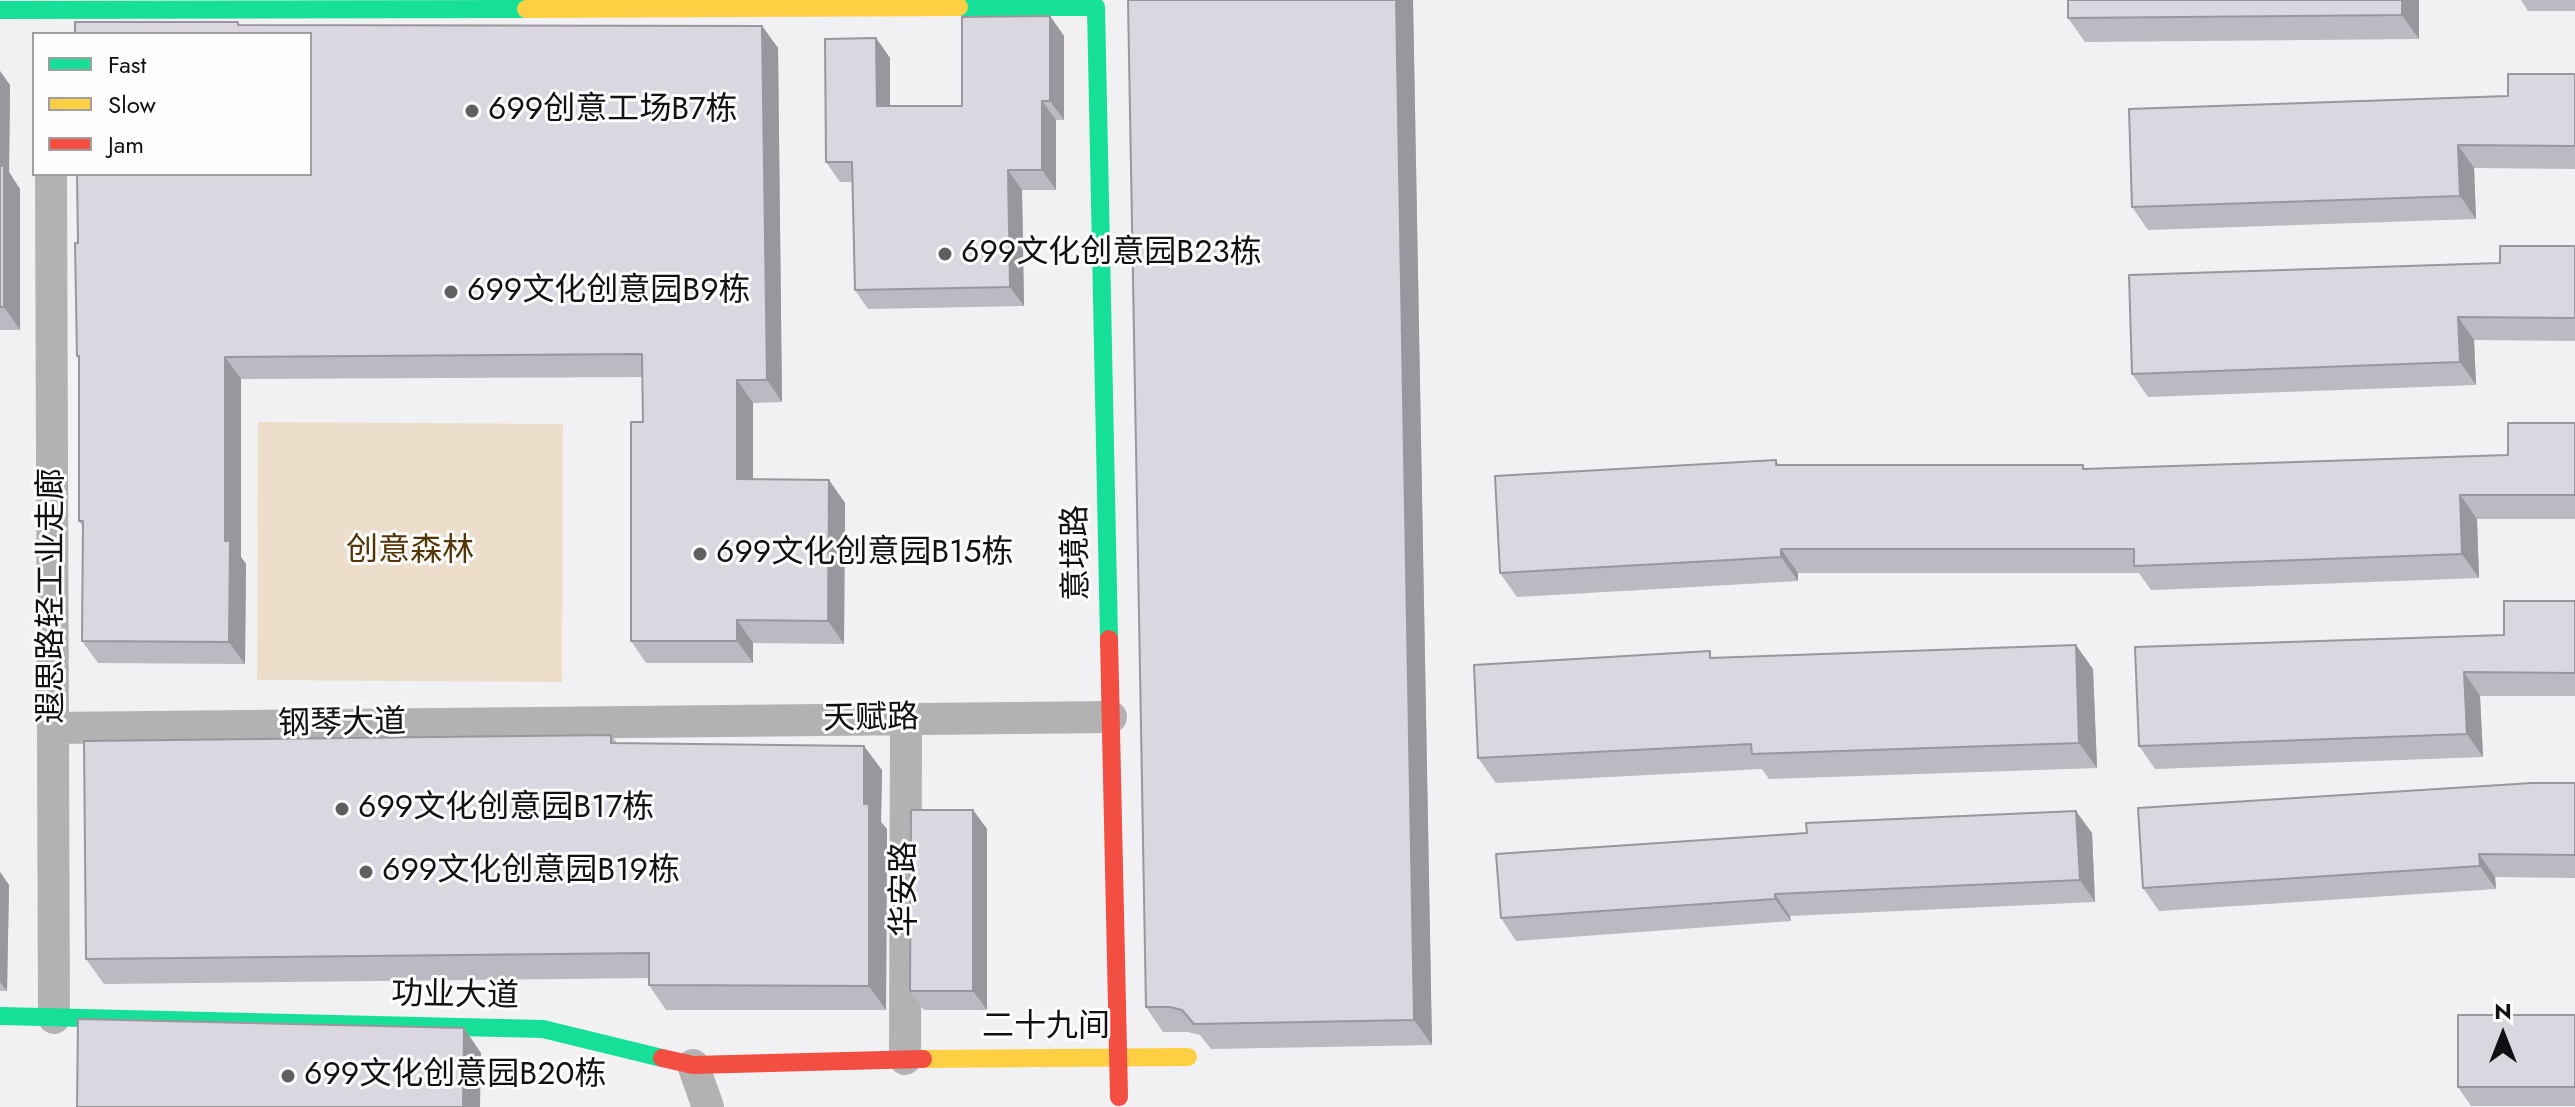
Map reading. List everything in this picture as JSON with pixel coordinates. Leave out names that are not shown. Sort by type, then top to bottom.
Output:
[{"type":"street","name":"意境路","points":[[483,4],[1096,7],[1119,1097]]},
{"type":"street","points":[[0,10],[51,22],[483,4]]},
{"type":"street","name":"遐思路轻工业走廊","points":[[51,176],[54,1018]]},
{"type":"street","name":"天赋路","points":[[631,723],[1111,717]]},
{"type":"street","name":"华安路","points":[[905,1059],[906,720]]},
{"type":"street","name":"钢琴大道","points":[[54,728],[631,723]]},
{"type":"street","name":"功业大道","points":[[0,1016],[543,1029],[693,1065],[905,1059]]},
{"type":"street","name":"二十九间","points":[[905,1059],[1188,1057]]},
{"type":"street","points":[[693,1065],[708,1107]]},
{"type":"green space","name":"创意森林","points":[[258,422],[563,424],[562,682],[257,680]]},
{"type":"building","points":[[1128,0],[1396,0],[1414,1020],[1194,1024],[1182,1010],[1146,1007]]},
{"type":"building","points":[[2068,0],[2402,0],[2402,15],[2068,18]]},
{"type":"building","points":[[1050,16],[1050,101],[1042,101],[1042,170],[1008,170],[1010,287],[855,290],[852,162],[826,162],[825,39],[876,38],[877,106],[962,106],[962,17]]},
{"type":"building","points":[[75,22],[762,26],[767,380],[737,380],[737,479],[829,480],[828,621],[737,620],[737,641],[631,641],[631,422],[643,422],[642,354],[225,357],[225,541],[230,541],[229,642],[82,641],[83,521],[79,521],[75,243],[78,243],[77,176],[312,176],[312,32],[75,32]]},
{"type":"building","points":[[2508,74],[2575,74],[2575,146],[2458,145],[2460,196],[2132,207],[2129,109],[2508,96]]},
{"type":"building","points":[[0,166],[4,166],[4,307],[0,307]]},
{"type":"building","points":[[2500,246],[2575,246],[2575,318],[2458,317],[2460,362],[2132,374],[2129,275],[2500,263]]},
{"type":"building","points":[[2508,423],[2575,423],[2575,495],[2460,495],[2462,554],[2134,566],[2134,549],[1781,549],[1781,557],[1500,573],[1495,476],[1776,460],[1776,465],[2083,465],[2083,469],[2508,455]]},
{"type":"building","points":[[2504,601],[2575,601],[2575,673],[2464,672],[2467,734],[2139,746],[2135,647],[2504,635]]},
{"type":"building","points":[[2076,645],[2079,743],[1752,754],[1751,744],[1478,758],[1474,665],[1710,651],[1710,658]]},
{"type":"building","points":[[611,735],[611,743],[864,746],[864,804],[869,804],[869,986],[649,985],[649,953],[86,959],[84,741]]},
{"type":"building","points":[[2532,783],[2575,783],[2575,855],[2479,854],[2480,866],[2143,888],[2138,808]]},
{"type":"building","points":[[911,810],[973,810],[973,991],[910,991]]},
{"type":"building","points":[[2076,811],[2080,880],[1775,894],[1775,899],[1501,918],[1496,854],[1807,833],[1806,823]]},
{"type":"building","points":[[2458,1015],[2575,1015],[2575,1087],[2458,1087]]},
{"type":"building","name":"699文化创意园B20栋","points":[[78,1019],[464,1028],[463,1107],[77,1107]]},
{"type":"traffic: fast","points":[[959,7],[1096,7],[1109,639]]},
{"type":"traffic: fast","points":[[0,10],[526,9]]},
{"type":"traffic: fast","points":[[0,1016],[543,1029],[662,1058]]},
{"type":"traffic: slow","points":[[526,9],[959,7]]},
{"type":"traffic: slow","points":[[923,1059],[1188,1057]]},
{"type":"traffic: jam","points":[[1109,639],[1119,1097]]},
{"type":"traffic: jam","points":[[662,1058],[693,1065],[923,1059]]},
{"type":"place","name":"699创意工场B7栋","points":[[472,111]]},
{"type":"place","name":"699文化创意园B23栋","points":[[945,254]]},
{"type":"place","name":"699文化创意园B9栋","points":[[451,292]]},
{"type":"place","name":"699文化创意园B15栋","points":[[700,554]]},
{"type":"place","name":"699文化创意园B17栋","points":[[342,809]]},
{"type":"place","name":"699文化创意园B19栋","points":[[366,872]]},
{"type":"place","name":"699文化创意园B20栋","points":[[288,1076]]}]
